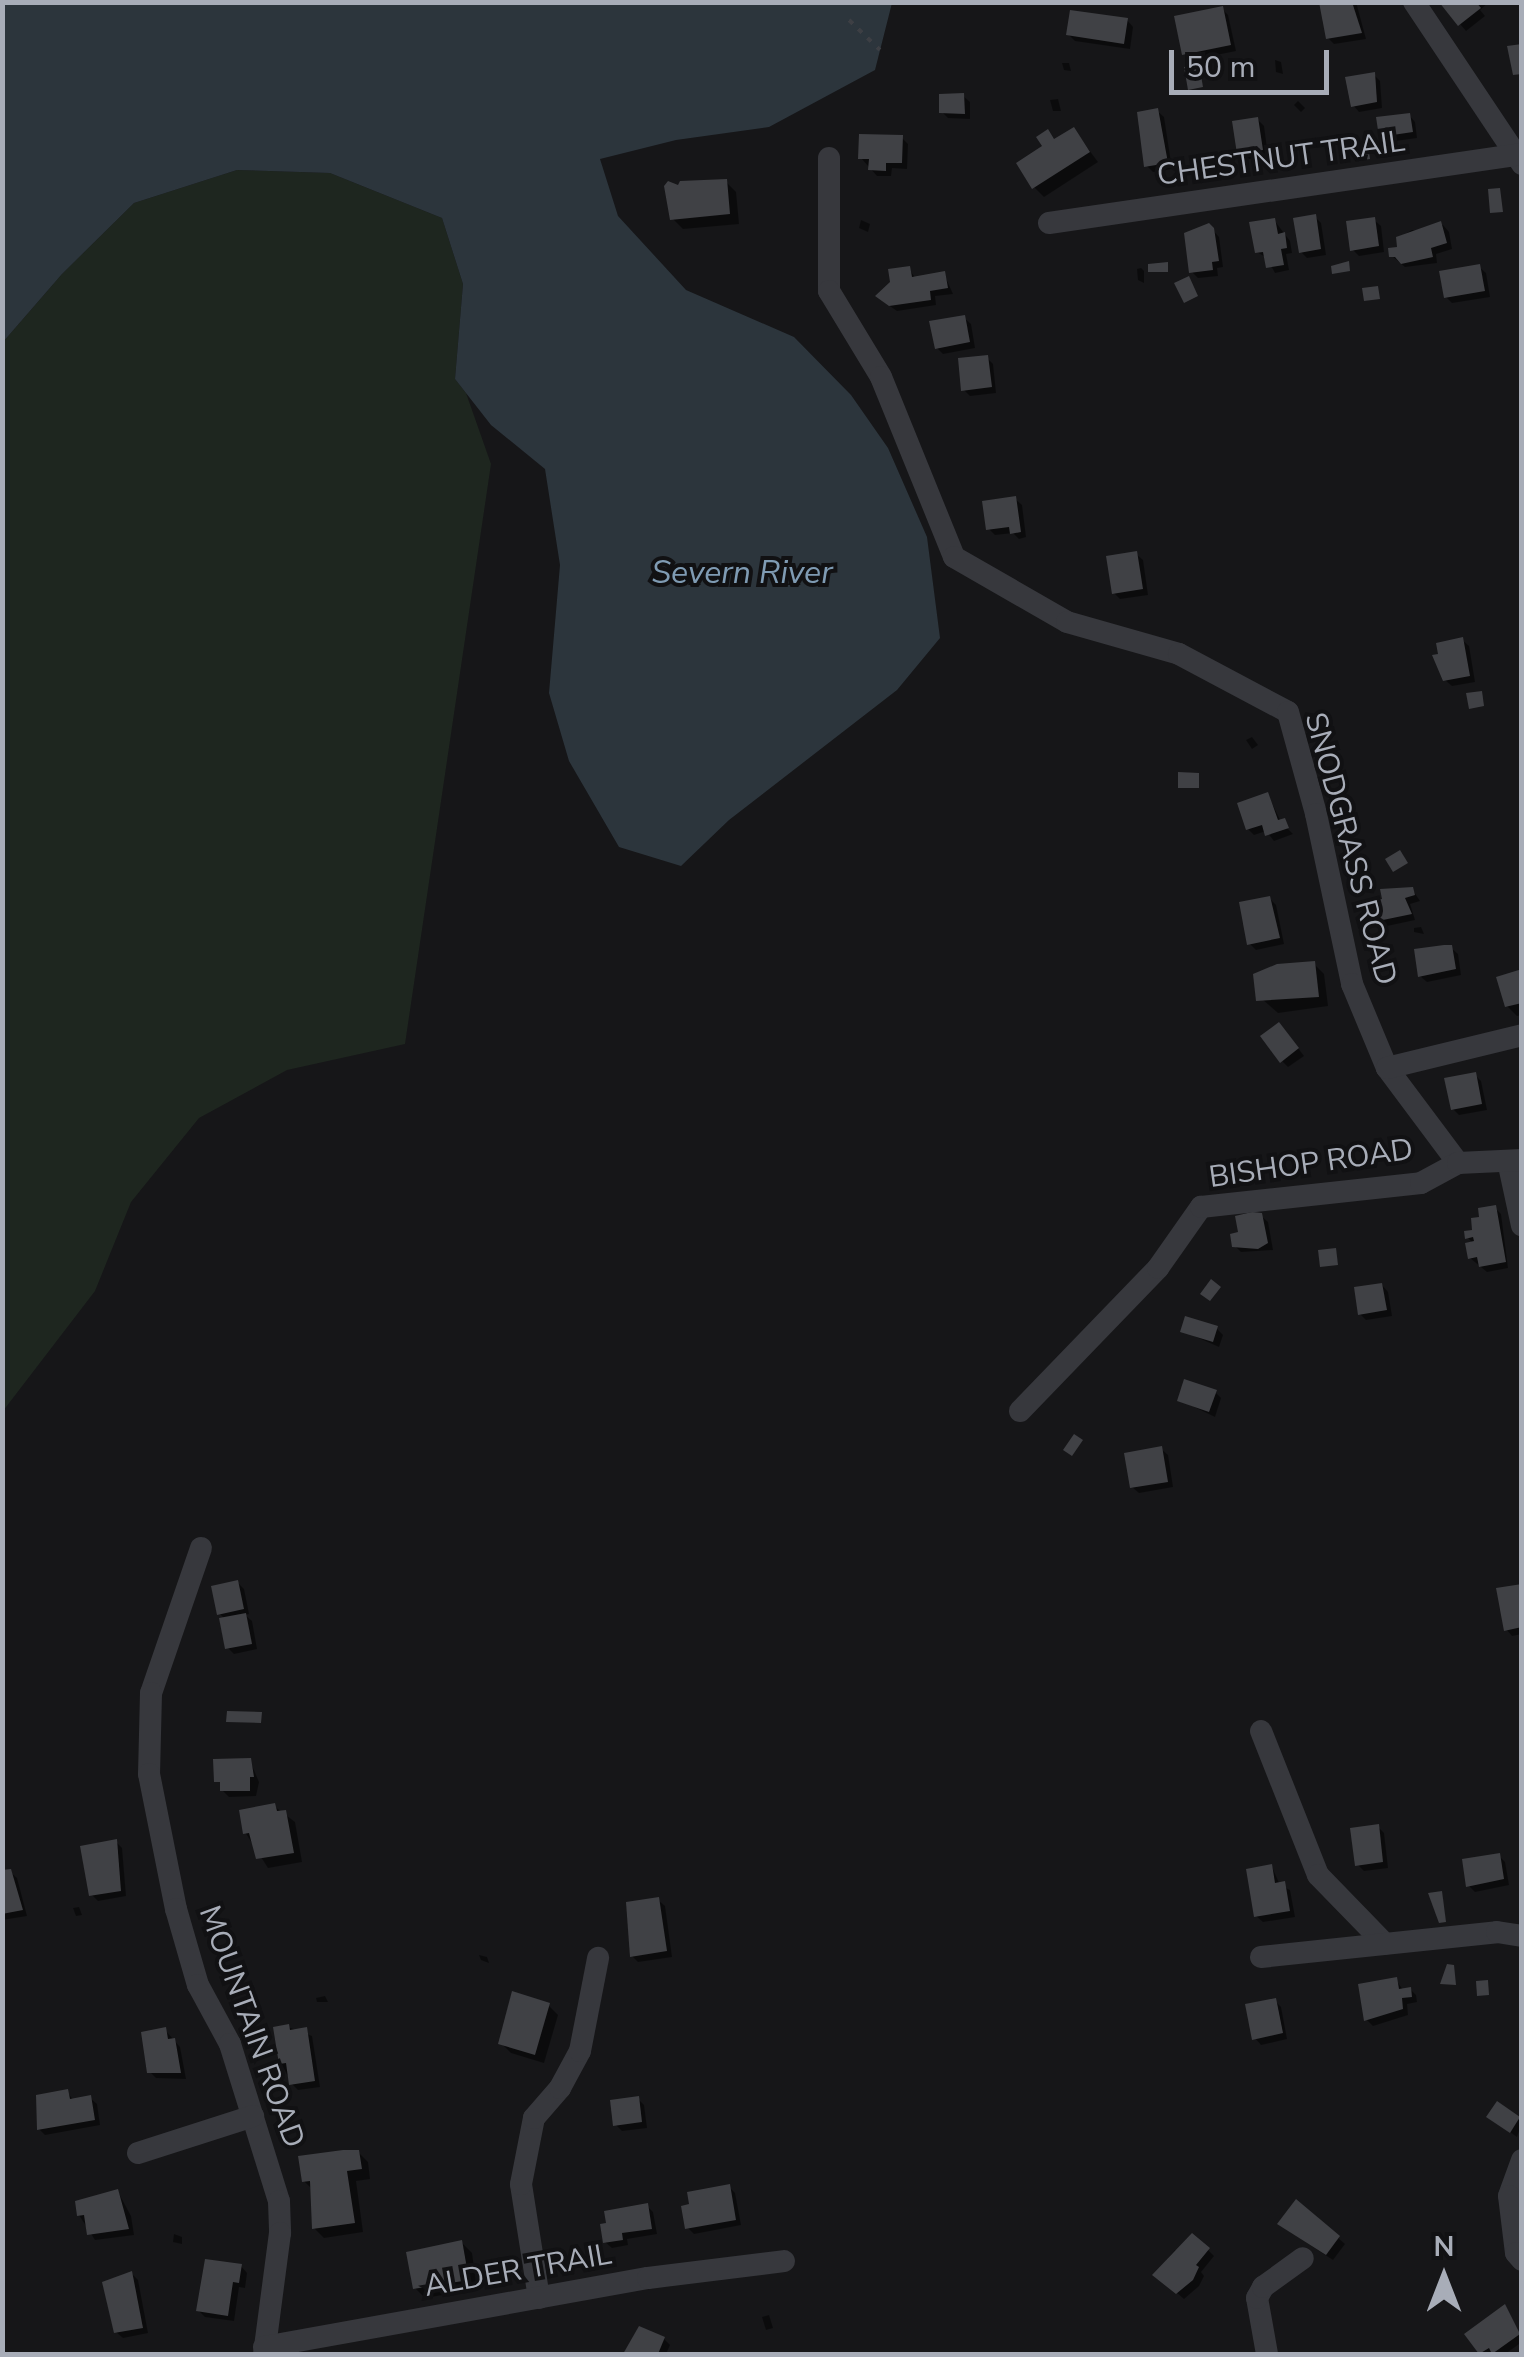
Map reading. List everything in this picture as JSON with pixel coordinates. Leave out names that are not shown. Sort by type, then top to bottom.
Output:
[{"type":"street","points":[[1414,2],[1520,158]]},
{"type":"street","name":"SNODGRASS ROAD","points":[[829,158],[829,291],[882,378],[954,557],[1067,622],[1180,654],[1288,712],[1316,814],[1352,984],[1386,1068],[1458,1163]]},
{"type":"street","name":"CHESTNUT TRAIL","points":[[1049,223],[1520,158]]},
{"type":"street","points":[[1386,1068],[1522,1035]]},
{"type":"street","points":[[1458,1163],[1515,1161],[1522,1226]]},
{"type":"street","name":"BISHOP ROAD","points":[[1020,1410],[1158,1268],[1200,1207],[1421,1183],[1458,1163]]},
{"type":"street","name":"MOUNTAIN ROAD","points":[[201,1548],[151,1693],[150,1774],[176,1909],[198,1985],[230,2044],[280,2200],[280,2233],[264,2351]]},
{"type":"street","points":[[1261,1731],[1318,1874],[1384,1944]]},
{"type":"street","points":[[1261,1958],[1496,1932],[1522,1936]]},
{"type":"street","points":[[540,2298],[520,2184],[534,2118],[560,2088],[580,2050],[598,1958]]},
{"type":"street","points":[[138,2152],[253,2116]]},
{"type":"street","points":[[1522,2160],[1508,2196],[1516,2253],[1522,2260]]},
{"type":"street","points":[[1267,2354],[1256,2298],[1264,2287],[1302,2258]]},
{"type":"street","name":"ALDER TRAIL","points":[[264,2351],[540,2298],[784,2261]]},
{"type":"path","points":[[848,20],[880,50]]},
{"type":"shaded area","points":[[237,170],[330,173],[442,218],[463,284],[455,379],[466,393],[491,464],[405,1044],[287,1070],[199,1118],[131,1202],[95,1291],[3,1411],[3,342],[62,274],[134,203]]},
{"type":"water","name":"Severn River","points":[[3,2],[892,3],[875,70],[769,127],[676,140],[600,159],[618,216],[686,290],[794,337],[851,395],[888,448],[927,537],[940,638],[897,690],[729,820],[681,866],[619,847],[569,761],[549,693],[560,565],[545,469],[491,425],[455,379],[463,284],[442,218],[330,173],[237,170],[134,203],[62,274],[3,342]]},
{"type":"building","points":[[1319,2],[1352,2],[1362,33],[1326,39]]},
{"type":"building","points":[[1439,2],[1476,2],[1481,8],[1458,26]]},
{"type":"building","points":[[1223,6],[1231,45],[1182,55],[1174,16]]},
{"type":"building","points":[[1070,10],[1128,18],[1124,44],[1066,35]]},
{"type":"building","points":[[1522,44],[1522,74],[1513,75],[1507,46]]},
{"type":"building","points":[[1199,64],[1203,87],[1188,90],[1184,67]]},
{"type":"building","points":[[1375,72],[1377,102],[1351,107],[1345,77]]},
{"type":"building","points":[[964,93],[965,114],[939,113],[939,94]]},
{"type":"building","points":[[1158,108],[1168,163],[1144,167],[1137,112]]},
{"type":"building","points":[[1410,113],[1413,132],[1379,137],[1376,117]]},
{"type":"building","points":[[1258,117],[1263,150],[1237,154],[1232,121]]},
{"type":"building","points":[[1074,127],[1090,152],[1032,189],[1016,163],[1042,146],[1036,137],[1048,129],[1054,139]]},
{"type":"building","points":[[859,134],[903,135],[902,163],[886,163],[886,171],[868,170],[869,159],[858,159]]},
{"type":"building","points":[[1368,146],[1370,159],[1356,161],[1354,149]]},
{"type":"building","points":[[727,179],[730,214],[670,220],[664,186],[668,181],[678,185],[680,181]]},
{"type":"building","points":[[1500,188],[1503,212],[1490,213],[1488,189]]},
{"type":"building","points":[[1316,214],[1321,249],[1299,253],[1293,218]]},
{"type":"building","points":[[1375,217],[1379,246],[1350,251],[1346,221]]},
{"type":"building","points":[[1275,218],[1278,234],[1285,232],[1287,248],[1281,249],[1284,265],[1266,268],[1263,252],[1255,253],[1249,222]]},
{"type":"building","points":[[1441,221],[1447,243],[1431,248],[1433,257],[1401,264],[1395,257],[1389,257],[1388,248],[1397,247],[1396,237]]},
{"type":"building","points":[[1209,223],[1214,228],[1219,261],[1212,262],[1213,270],[1189,273],[1184,233]]},
{"type":"building","points":[[1349,261],[1350,271],[1332,274],[1331,266]]},
{"type":"building","points":[[1168,262],[1168,272],[1148,272],[1148,264]]},
{"type":"building","points":[[1480,264],[1485,291],[1444,298],[1439,271]]},
{"type":"building","points":[[910,266],[912,277],[945,271],[948,288],[930,291],[931,300],[889,306],[875,296],[890,282],[888,269]]},
{"type":"building","points":[[1189,276],[1198,296],[1184,303],[1174,283]]},
{"type":"building","points":[[1378,286],[1380,299],[1364,301],[1362,288]]},
{"type":"building","points":[[965,315],[970,342],[935,349],[929,321]]},
{"type":"building","points":[[988,355],[992,387],[961,391],[958,358]]},
{"type":"building","points":[[1016,496],[1021,532],[1010,534],[1009,527],[986,530],[982,501]]},
{"type":"building","points":[[1137,551],[1143,589],[1112,594],[1106,556]]},
{"type":"building","points":[[1463,637],[1470,676],[1443,681],[1432,655],[1438,654],[1436,643]]},
{"type":"building","points":[[1482,691],[1484,706],[1469,709],[1466,693]]},
{"type":"building","points":[[1178,772],[1199,773],[1199,788],[1178,788]]},
{"type":"building","points":[[1268,792],[1278,820],[1285,818],[1289,828],[1265,836],[1262,825],[1246,830],[1237,803]]},
{"type":"building","points":[[1400,850],[1408,863],[1393,872],[1385,859]]},
{"type":"building","points":[[1413,887],[1415,895],[1405,898],[1412,914],[1378,921],[1376,900],[1382,899],[1380,889]]},
{"type":"building","points":[[1270,896],[1280,938],[1247,945],[1239,902]]},
{"type":"building","points":[[1452,945],[1456,969],[1418,977],[1414,949]]},
{"type":"building","points":[[1315,961],[1319,997],[1256,1001],[1253,974],[1277,964]]},
{"type":"building","points":[[1522,969],[1522,1003],[1505,1007],[1496,977]]},
{"type":"building","points":[[1279,1022],[1299,1048],[1280,1063],[1260,1036]]},
{"type":"building","points":[[1476,1072],[1482,1104],[1451,1110],[1444,1078]]},
{"type":"building","points":[[1496,1205],[1506,1262],[1479,1267],[1477,1257],[1468,1259],[1465,1243],[1474,1241],[1473,1237],[1465,1239],[1464,1231],[1472,1230],[1471,1218],[1479,1217],[1478,1208]]},
{"type":"building","points":[[1262,1213],[1268,1243],[1258,1249],[1232,1247],[1230,1234],[1238,1232],[1235,1216]]},
{"type":"building","points":[[1336,1248],[1338,1265],[1320,1267],[1318,1250]]},
{"type":"building","points":[[1211,1279],[1221,1287],[1210,1301],[1200,1294]]},
{"type":"building","points":[[1382,1283],[1387,1310],[1358,1315],[1354,1287]]},
{"type":"building","points":[[1185,1316],[1218,1326],[1213,1342],[1180,1332]]},
{"type":"building","points":[[1184,1379],[1217,1390],[1209,1412],[1177,1401]]},
{"type":"building","points":[[1074,1434],[1083,1440],[1072,1456],[1063,1450]]},
{"type":"building","points":[[1162,1446],[1168,1482],[1130,1488],[1124,1453]]},
{"type":"building","points":[[238,1580],[244,1609],[217,1615],[211,1586]]},
{"type":"building","points":[[1522,1584],[1522,1627],[1504,1631],[1496,1588]]},
{"type":"building","points":[[246,1613],[252,1644],[225,1649],[219,1618]]},
{"type":"building","points":[[227,1711],[262,1712],[261,1723],[226,1722]]},
{"type":"building","points":[[251,1758],[254,1777],[250,1777],[250,1791],[220,1791],[220,1782],[214,1782],[213,1759]]},
{"type":"building","points":[[275,1803],[277,1811],[286,1810],[294,1853],[256,1859],[249,1833],[243,1834],[239,1810]]},
{"type":"building","points":[[1379,1824],[1383,1862],[1355,1866],[1350,1828]]},
{"type":"building","points":[[117,1839],[121,1891],[89,1896],[80,1846]]},
{"type":"building","points":[[1500,1853],[1504,1879],[1466,1887],[1462,1859]]},
{"type":"building","points":[[1272,1864],[1275,1883],[1285,1881],[1290,1911],[1254,1917],[1246,1869]]},
{"type":"building","points":[[11,1869],[23,1910],[2,1914],[2,1870]]},
{"type":"building","points":[[1442,1891],[1446,1922],[1439,1923],[1428,1893]]},
{"type":"building","points":[[659,1897],[667,1951],[630,1957],[626,1902]]},
{"type":"building","points":[[1447,1964],[1454,1965],[1456,1985],[1440,1984]]},
{"type":"building","points":[[1397,1977],[1399,1989],[1411,1987],[1412,1997],[1402,1998],[1403,2009],[1364,2021],[1358,1984]]},
{"type":"building","points":[[1488,1980],[1489,1995],[1477,1996],[1476,1981]]},
{"type":"building","points":[[512,1991],[550,2003],[535,2055],[498,2044]]},
{"type":"building","points":[[1276,1998],[1283,2033],[1252,2040],[1245,2004]]},
{"type":"building","points":[[289,2024],[290,2030],[307,2027],[315,2081],[289,2085],[286,2063],[279,2064],[273,2027]]},
{"type":"building","points":[[166,2027],[168,2039],[175,2038],[181,2073],[147,2073],[141,2032]]},
{"type":"building","points":[[68,2089],[70,2099],[91,2095],[95,2120],[37,2130],[36,2095]]},
{"type":"building","points":[[639,2096],[642,2122],[613,2126],[610,2100]]},
{"type":"building","points":[[1497,2101],[1520,2117],[1510,2133],[1486,2117]]},
{"type":"building","points":[[359,2150],[362,2169],[347,2171],[355,2223],[312,2229],[310,2181],[302,2182],[298,2156]]},
{"type":"building","points":[[730,2184],[736,2220],[685,2229],[681,2206],[689,2204],[687,2192]]},
{"type":"building","points":[[118,2189],[129,2229],[87,2235],[84,2215],[77,2216],[75,2201]]},
{"type":"building","points":[[1296,2199],[1340,2236],[1326,2255],[1277,2224]]},
{"type":"building","points":[[648,2203],[652,2229],[622,2233],[623,2240],[603,2243],[600,2224],[606,2223],[604,2211]]},
{"type":"building","points":[[1192,2233],[1210,2248],[1196,2265],[1199,2267],[1193,2280],[1176,2294],[1152,2275]]},
{"type":"building","points":[[462,2240],[469,2280],[413,2289],[406,2252]]},
{"type":"building","points":[[205,2259],[242,2264],[239,2283],[233,2282],[228,2316],[196,2311]]},
{"type":"building","points":[[132,2271],[143,2328],[114,2333],[102,2282]]},
{"type":"building","points":[[1505,2304],[1520,2334],[1492,2354],[1489,2348],[1479,2354],[1464,2334]]},
{"type":"building","points":[[639,2326],[665,2337],[658,2354],[623,2354]]}]
